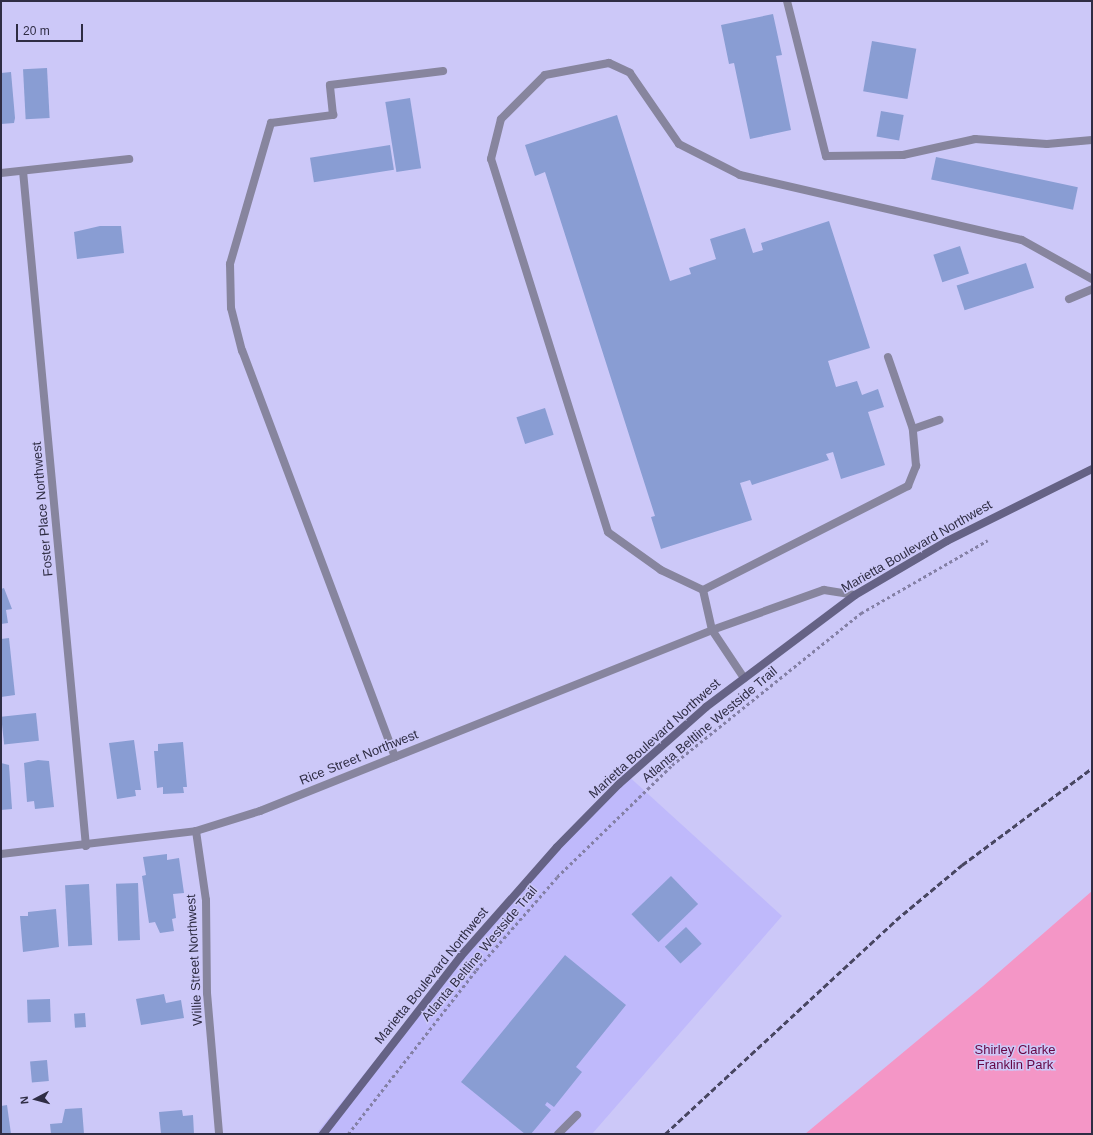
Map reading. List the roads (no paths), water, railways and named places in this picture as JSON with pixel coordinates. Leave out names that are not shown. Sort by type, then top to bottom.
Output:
[{"type":"main road","name":"Marietta Boulevard Northwest","points":[[323,1134],[461,956],[557,846],[619,784],[744,678],[855,595],[953,538],[1092,468]]},
{"type":"street","points":[[787,1],[826,156],[903,155],[975,139],[1047,144],[1092,140]]},
{"type":"street","points":[[703,590],[661,570],[608,532],[491,159],[501,118],[545,75],[609,63],[630,73],[679,144],[740,175],[1022,240],[1092,279]]},
{"type":"street","points":[[395,757],[235,328],[229,286],[230,264],[271,123],[333,115],[330,85],[443,71]]},
{"type":"street","points":[[1,173],[129,159]]},
{"type":"street","name":"Foster Place Northwest","points":[[23,171],[86,846]]},
{"type":"street","points":[[1069,299],[1092,289]]},
{"type":"street","points":[[703,590],[908,486],[916,466],[913,429],[888,357]]},
{"type":"street","points":[[913,429],[939,420]]},
{"type":"street","points":[[703,590],[712,630],[744,678]]},
{"type":"street","name":"Rice Street Northwest","points":[[1,854],[86,846],[196,831],[260,810],[712,630],[824,590],[855,595]]},
{"type":"street","name":"Willie Street Northwest","points":[[196,831],[206,900],[207,993],[219,1134]]},
{"type":"street","points":[[558,1134],[577,1115]]},
{"type":"railway","points":[[665,1134],[896,920],[962,865],[1092,768]]},
{"type":"park label","name":"Shirley Clarke Franklin Park","points":[[1015,1058]]}]
